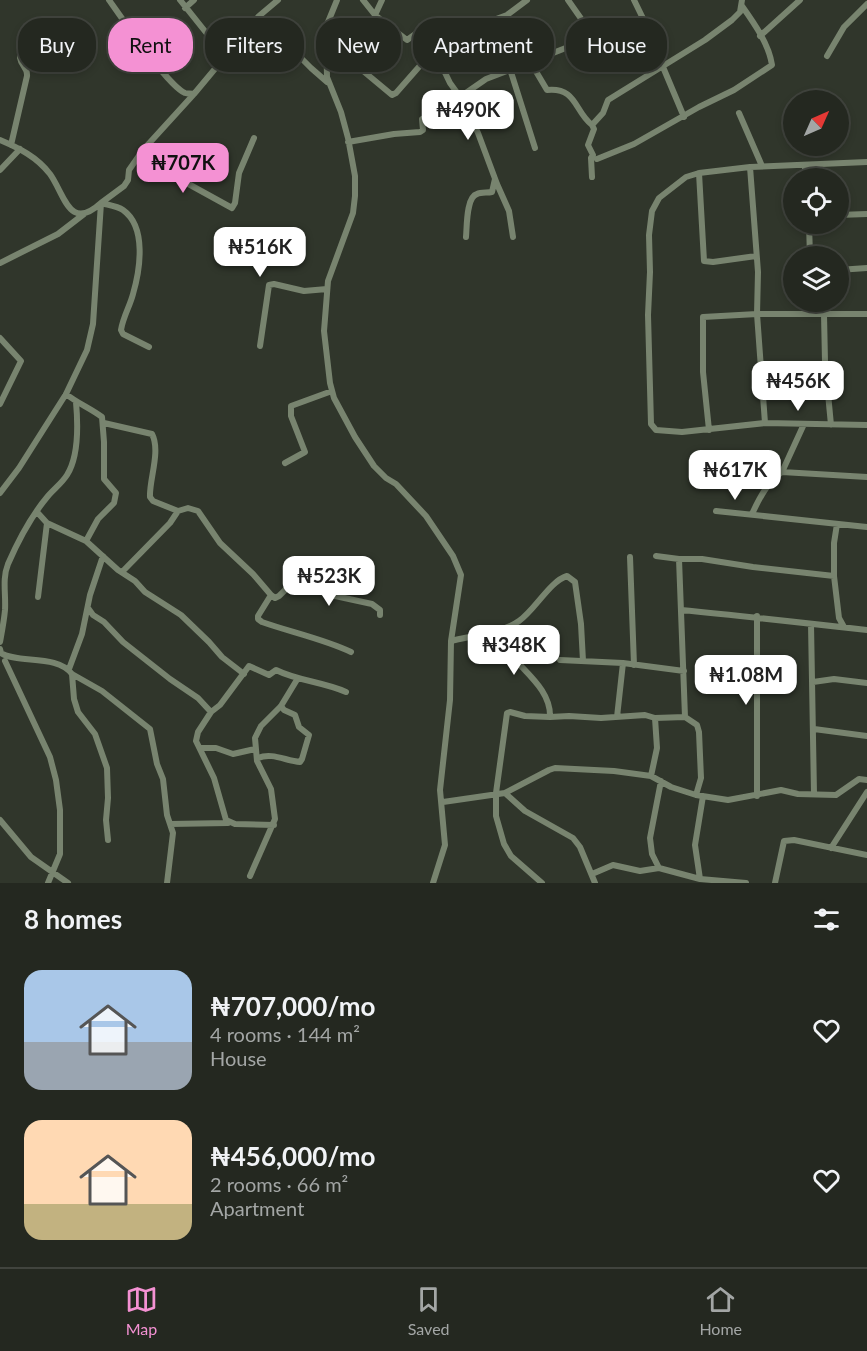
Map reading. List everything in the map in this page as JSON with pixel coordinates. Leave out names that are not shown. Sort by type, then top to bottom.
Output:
[{"type":"street","points":[[110,0],[162,70],[185,93],[194,94]]},
{"type":"street","points":[[180,0],[205,32]]},
{"type":"street","points":[[185,8],[194,0]]},
{"type":"street","points":[[276,0],[259,16],[327,82]]},
{"type":"street","points":[[329,18],[337,0]]},
{"type":"street","points":[[363,0],[375,15],[407,40],[413,36]]},
{"type":"street","points":[[375,15],[382,0]]},
{"type":"street","points":[[499,18],[507,15],[517,3],[527,0]]},
{"type":"street","points":[[568,0],[581,18]]},
{"type":"street","points":[[634,0],[643,18]]},
{"type":"street","points":[[760,36],[800,0]]},
{"type":"street","points":[[597,159],[634,144],[734,90],[772,65],[771,57],[758,28],[742,3]]},
{"type":"street","points":[[667,64],[732,20],[740,12],[742,3]]},
{"type":"street","points":[[827,56],[844,27],[867,4]]},
{"type":"street","points":[[11,145],[27,72]]},
{"type":"street","points":[[0,263],[58,234],[123,186],[128,180],[129,170],[143,150],[212,72]]},
{"type":"street","points":[[327,72],[327,82],[340,112],[355,176],[352,213],[327,289],[324,331],[332,391],[355,437],[374,466],[396,484],[426,516],[453,556],[461,575],[453,616],[450,700],[440,790],[443,802],[445,845],[433,883]]},
{"type":"street","points":[[365,72],[392,94],[396,93],[414,72]]},
{"type":"street","points":[[445,72],[478,133],[509,211],[513,237]]},
{"type":"street","points":[[348,142],[420,132],[423,130],[422,119],[460,98],[486,79],[503,72]]},
{"type":"street","points":[[511,72],[535,148]]},
{"type":"street","points":[[536,72],[547,90],[555,89],[572,97],[584,119],[594,129],[588,145],[592,155],[592,177]]},
{"type":"street","points":[[592,126],[603,113],[608,100],[655,72]]},
{"type":"street","points":[[665,72],[684,117]]},
{"type":"street","points":[[739,113],[762,166]]},
{"type":"street","points":[[143,150],[183,181],[232,208],[235,203],[239,174],[254,138]]},
{"type":"street","points":[[0,140],[31,155],[50,174],[59,192],[73,211],[84,214]]},
{"type":"street","points":[[0,170],[20,149]]},
{"type":"street","points":[[867,162],[762,166],[699,173],[686,177],[666,192],[652,211],[649,235],[651,272],[648,315],[651,424],[656,430],[665,432],[709,430],[765,423],[867,425]]},
{"type":"street","points":[[750,167],[765,423]]},
{"type":"street","points":[[699,173],[704,261],[756,256]]},
{"type":"street","points":[[466,237],[468,209],[472,198],[477,194],[492,192],[495,179]]},
{"type":"street","points":[[101,203],[124,211],[137,228],[140,245],[136,281],[121,330],[123,334],[149,347]]},
{"type":"street","points":[[0,493],[19,468],[66,394],[91,338],[101,203]]},
{"type":"street","points":[[849,215],[867,214]]},
{"type":"street","points":[[849,269],[867,268]]},
{"type":"street","points":[[260,346],[269,285],[274,284],[304,291],[327,289]]},
{"type":"street","points":[[709,430],[702,318],[757,314],[867,314]]},
{"type":"street","points":[[824,314],[831,425]]},
{"type":"street","points":[[0,338],[21,361],[0,404]]},
{"type":"street","points":[[285,463],[305,452],[291,416],[291,406],[332,391]]},
{"type":"street","points":[[66,394],[102,417],[104,423],[104,479],[115,490],[114,503],[98,519],[86,541]]},
{"type":"street","points":[[0,642],[5,608],[4,567],[37,512],[66,476],[71,466],[77,420],[76,402]]},
{"type":"street","points":[[104,423],[152,434],[154,466],[150,497],[153,501],[178,511],[188,508],[202,515],[220,543],[275,598],[295,582],[317,559],[338,574],[350,576],[361,583]]},
{"type":"street","points":[[752,514],[766,488],[782,472],[804,424]]},
{"type":"street","points":[[782,472],[867,477]]},
{"type":"street","points":[[122,572],[170,523],[178,511]]},
{"type":"street","points":[[716,511],[867,527]]},
{"type":"street","points":[[37,512],[47,523],[86,541],[150,596],[176,611],[222,657],[244,674]]},
{"type":"street","points":[[38,597],[47,523]]},
{"type":"street","points":[[837,524],[834,543],[834,576],[839,618],[844,627]]},
{"type":"street","points":[[103,556],[70,672],[78,712],[95,734],[106,768],[108,840]]},
{"type":"street","points":[[656,556],[679,559],[702,558],[753,567],[834,576]]},
{"type":"street","points":[[630,557],[634,665]]},
{"type":"street","points":[[679,559],[685,717]]},
{"type":"street","points":[[451,640],[496,631],[519,622],[557,581],[564,577],[571,577],[575,582],[583,661]]},
{"type":"street","points":[[295,582],[326,594],[372,604],[380,610],[380,615]]},
{"type":"street","points":[[271,595],[258,616],[258,620],[351,652]]},
{"type":"street","points":[[88,608],[123,642],[198,698],[211,712]]},
{"type":"street","points":[[681,610],[758,616],[867,630]]},
{"type":"street","points":[[85,620],[93,615]]},
{"type":"street","points":[[757,796],[758,616]]},
{"type":"street","points":[[835,626],[839,618]]},
{"type":"street","points":[[811,624],[814,794]]},
{"type":"street","points":[[496,631],[510,653],[546,697],[550,706],[550,717]]},
{"type":"street","points":[[0,649],[50,757],[55,773],[60,810],[60,854],[48,883]]},
{"type":"street","points":[[4,660],[36,659],[55,664],[102,691],[150,729],[157,764],[163,779],[173,833],[167,883]]},
{"type":"street","points":[[560,660],[623,663],[684,671]]},
{"type":"street","points":[[617,717],[623,663]]},
{"type":"street","points":[[228,823],[212,772],[196,736],[211,712],[220,705],[251,665],[269,675],[276,670],[346,692]]},
{"type":"street","points":[[250,876],[275,819],[271,789],[257,761],[255,738],[261,726],[280,706],[298,678]]},
{"type":"street","points":[[813,682],[826,679],[867,683]]},
{"type":"street","points":[[258,758],[276,756],[296,763],[302,759],[309,735],[299,727],[295,715],[280,706]]},
{"type":"street","points":[[542,883],[518,864],[508,851],[496,816],[496,793],[507,713],[510,712],[525,716],[550,717],[645,715],[655,718],[685,717],[697,725],[701,778],[695,845],[700,879]]},
{"type":"street","points":[[651,776],[657,748],[655,718]]},
{"type":"street","points":[[814,729],[867,736]]},
{"type":"street","points":[[200,748],[216,748],[235,754],[255,749]]},
{"type":"street","points":[[443,802],[505,793],[555,768],[614,771],[651,776],[671,787],[699,796],[735,800],[781,790],[836,795],[860,779],[867,780]]},
{"type":"street","points":[[659,868],[652,854],[650,838],[661,781]]},
{"type":"street","points":[[831,848],[867,792]]},
{"type":"street","points":[[505,793],[525,811],[573,838],[580,847],[595,883]]},
{"type":"street","points":[[859,804],[867,805]]},
{"type":"street","points":[[0,820],[31,857],[68,883]]},
{"type":"street","points":[[170,824],[274,825]]},
{"type":"street","points":[[775,883],[784,841],[794,840],[867,855]]},
{"type":"street","points":[[592,874],[611,866],[640,871],[659,868],[716,882],[746,883]]}]
